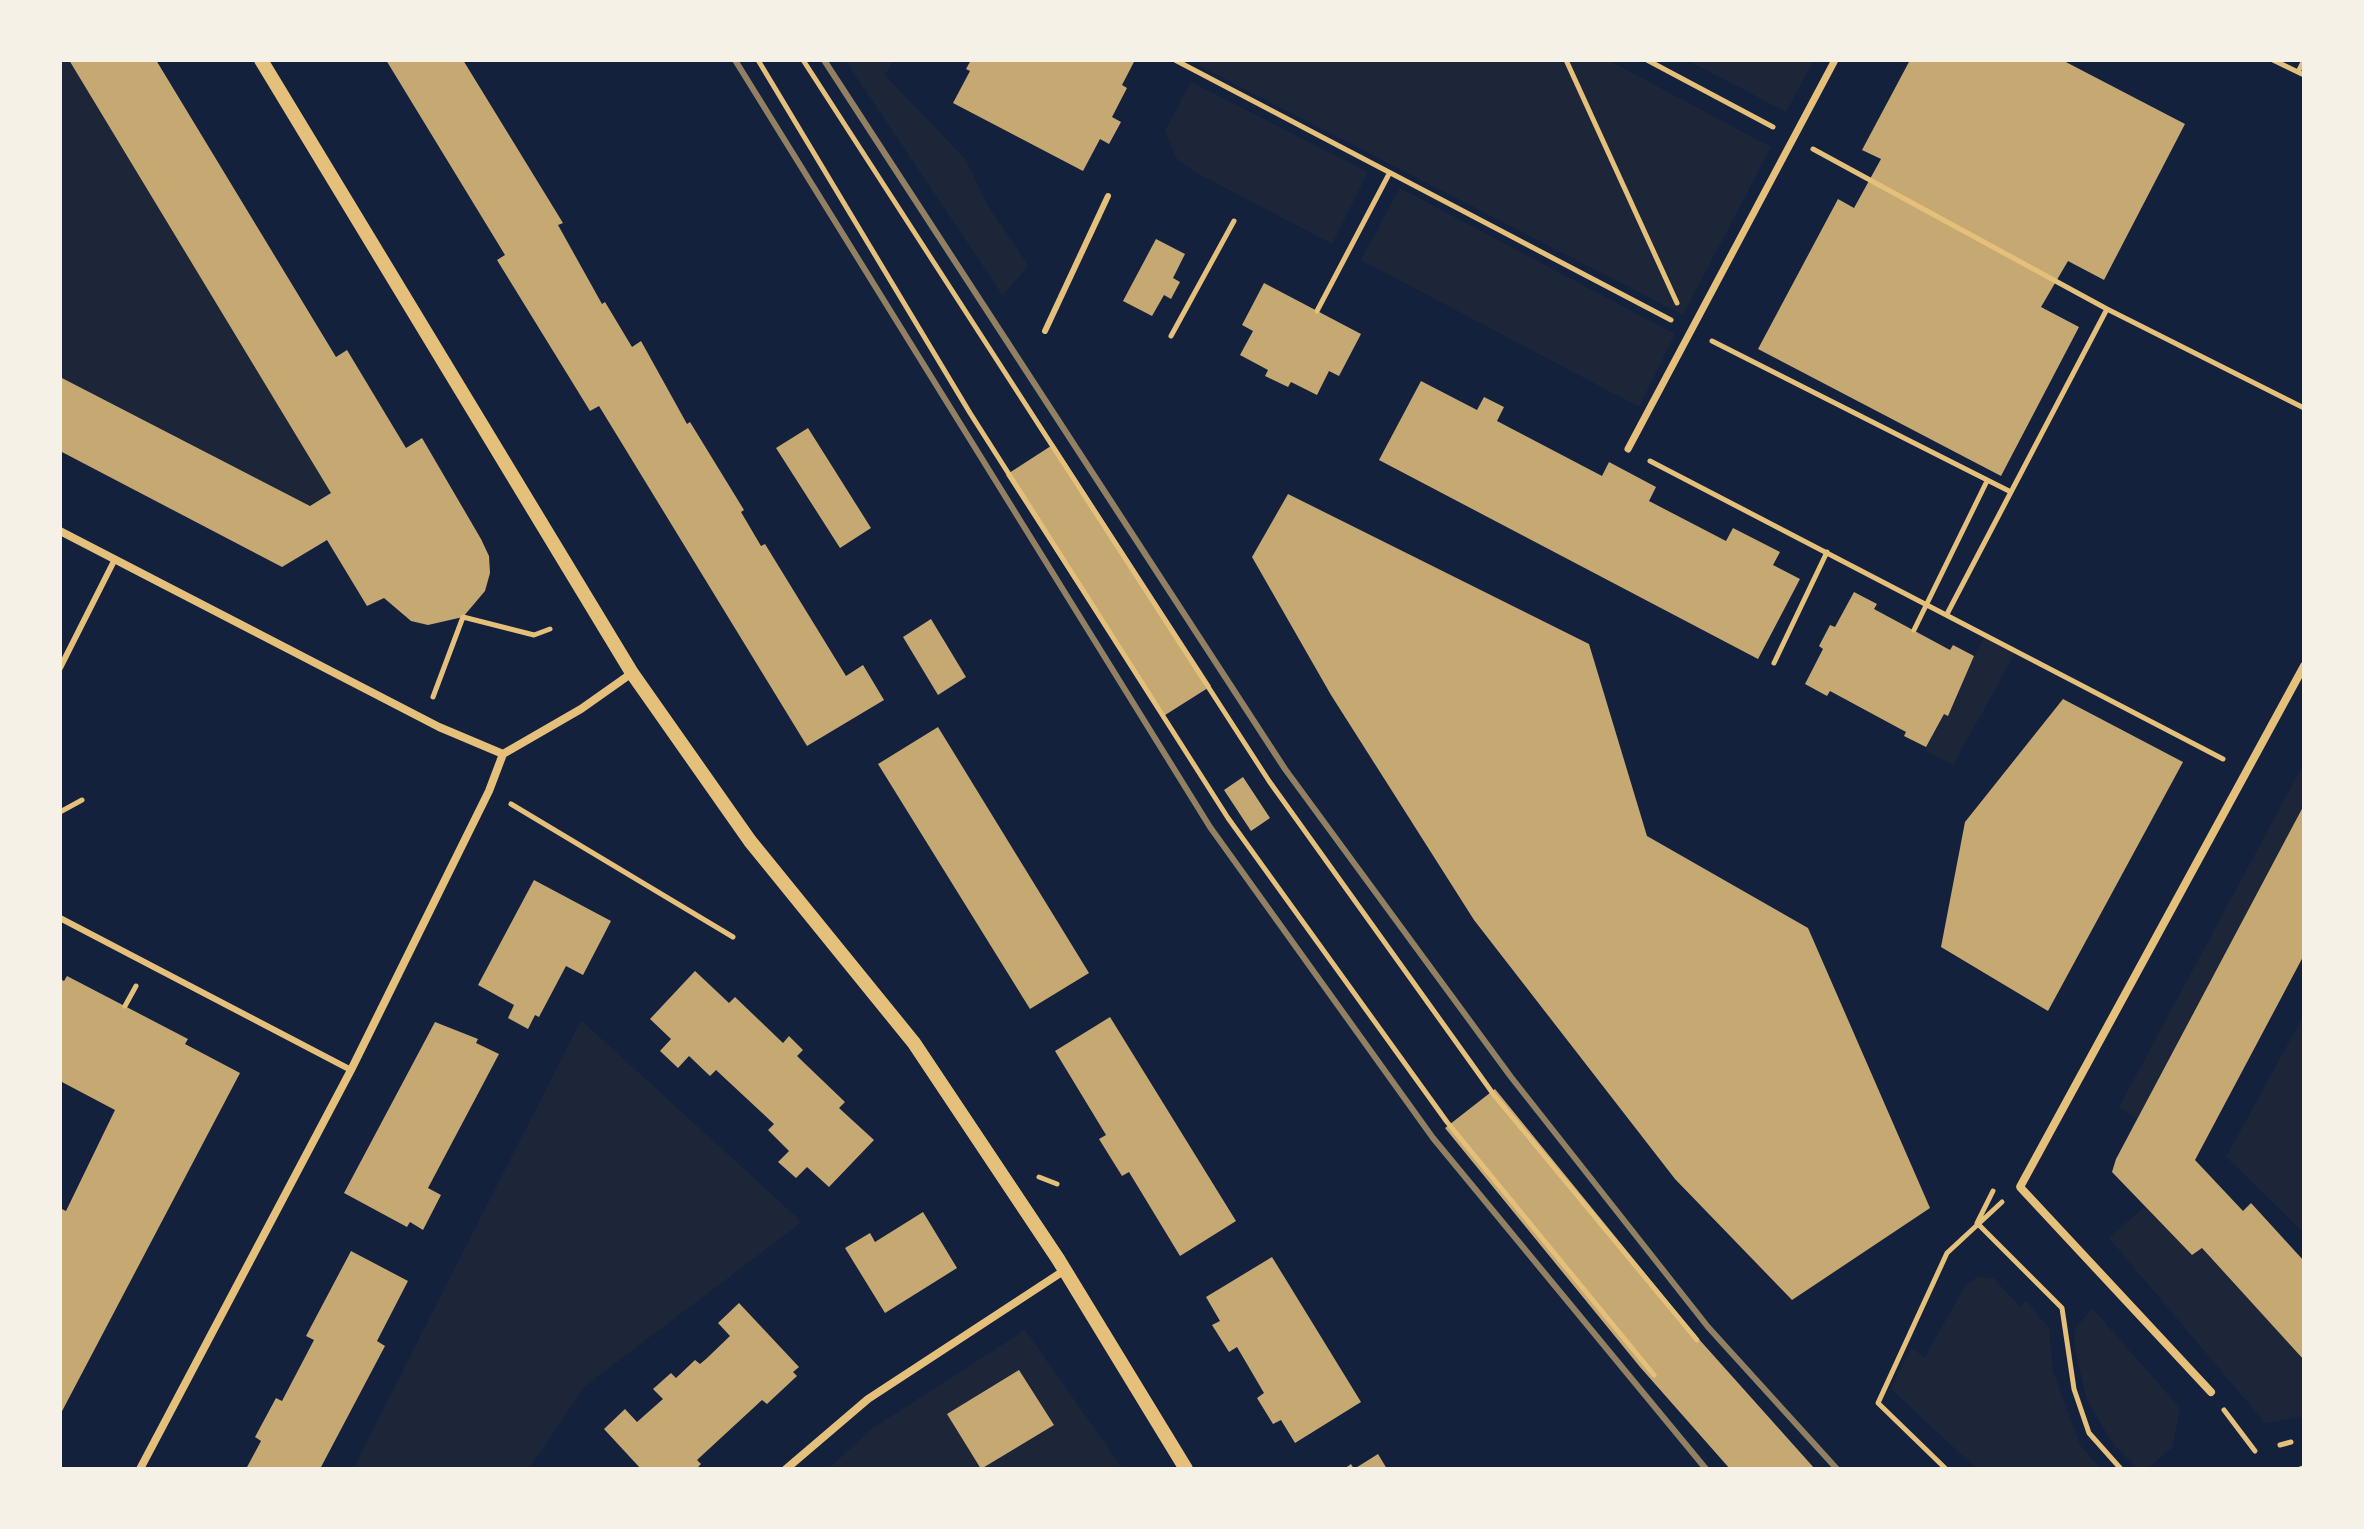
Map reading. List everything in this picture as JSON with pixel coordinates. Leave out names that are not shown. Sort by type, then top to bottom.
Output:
[{"type":"street","points":[[261,60],[632,673],[750,841],[914,1043],[1065,1270],[1186,1469]]},
{"type":"street","points":[[1628,449],[1835,60]]},
{"type":"street","points":[[60,531],[424,719],[503,754]]},
{"type":"street","points":[[2211,1392],[2020,1187],[2304,666]]},
{"type":"street","points":[[140,1469],[351,1070],[489,791],[503,754],[581,709],[632,673]]},
{"type":"street","points":[[786,1469],[868,1399],[1065,1270]]},
{"type":"lane","points":[[1045,331],[1108,196]]},
{"type":"lane","points":[[60,668],[115,559]]},
{"type":"lane","points":[[60,918],[351,1070]]},
{"type":"path","points":[[758,60],[970,413],[1228,818],[1447,1122],[1654,1375]]},
{"type":"path","points":[[803,60],[1269,781],[1494,1095],[1697,1340]]},
{"type":"path","points":[[1175,60],[1690,330],[2011,492]]},
{"type":"path","points":[[1566,60],[1690,330]]},
{"type":"path","points":[[1647,60],[2107,309],[2304,408]]},
{"type":"path","points":[[2273,60],[2301,74],[2304,60]]},
{"type":"path","points":[[1317,311],[1389,174]]},
{"type":"path","points":[[1171,336],[1234,221]]},
{"type":"path","points":[[1947,614],[2107,309]]},
{"type":"path","points":[[1628,449],[2230,762]]},
{"type":"path","points":[[1914,630],[1987,481]]},
{"type":"path","points":[[1774,663],[1827,552]]},
{"type":"path","points":[[424,719],[463,617],[534,635],[550,629]]},
{"type":"path","points":[[489,791],[733,937]]},
{"type":"path","points":[[60,812],[82,800]]},
{"type":"path","points":[[1946,1469],[1878,1403],[1947,1253],[1977,1223],[2062,1308],[2074,1389],[2089,1433],[2121,1469]]},
{"type":"path","points":[[2211,1392],[2255,1451]]},
{"type":"shaded area","points":[[60,60],[69,60],[331,493],[310,506],[60,377]]},
{"type":"shaded area","points":[[845,60],[893,60],[885,75],[966,160],[988,206],[1028,265],[1003,296]]},
{"type":"shaded area","points":[[1200,60],[1608,60],[1771,147],[1683,315],[1198,65]]},
{"type":"shaded area","points":[[1687,60],[1814,60],[1786,112]]},
{"type":"shaded area","points":[[1191,82],[1368,172],[1332,244],[1193,171],[1176,158],[1165,130]]},
{"type":"shaded area","points":[[1400,188],[1675,334],[1639,407],[1361,260]]},
{"type":"shaded area","points":[[1986,634],[2017,650],[1953,765],[1926,751],[1926,747],[1944,714],[1948,715],[1959,694],[1956,692]]},
{"type":"shaded area","points":[[2304,763],[2304,805],[2137,1119],[2119,1107]]},
{"type":"shaded area","points":[[2304,1015],[2304,1233],[2226,1157]]},
{"type":"shaded area","points":[[581,1020],[802,1222],[585,1386],[529,1469],[353,1469]]},
{"type":"shaded area","points":[[2144,1207],[2192,1255],[2202,1248],[2304,1360],[2304,1416],[2265,1423],[2109,1238]]},
{"type":"shaded area","points":[[1977,1277],[1993,1278],[2021,1307],[2026,1300],[2049,1328],[2053,1371],[2080,1445],[2101,1469],[1977,1469],[1891,1389],[1911,1348],[1925,1357],[1965,1286]]},
{"type":"shaded area","points":[[2092,1308],[2180,1408],[2172,1448],[2147,1469],[2138,1469],[2113,1444],[2087,1400],[2074,1346],[2075,1329]]},
{"type":"shaded area","points":[[1025,1330],[1123,1469],[828,1469],[873,1428]]},
{"type":"building","points":[[69,60],[156,60],[336,357],[347,350],[406,448],[422,438],[481,539],[489,556],[490,573],[485,591],[463,617],[428,625],[411,621],[384,598],[367,606],[327,540],[282,567],[60,451],[60,377],[310,506],[331,493]]},
{"type":"building","points":[[386,60],[463,60],[563,223],[558,225],[602,304],[605,302],[632,347],[641,341],[687,424],[690,422],[744,510],[741,512],[761,546],[765,544],[846,676],[863,665],[884,700],[807,746],[599,406],[590,411],[497,260],[505,255]]},
{"type":"building","points":[[971,60],[1135,60],[1122,85],[1127,88],[1112,117],[1121,122],[1109,144],[1100,139],[1083,171],[953,103],[970,71],[966,69]]},
{"type":"building","points":[[1910,60],[2062,60],[2185,124],[2104,280],[2068,261],[2041,307],[2079,327],[2001,476],[1758,349],[1838,199],[1854,208],[1881,159],[1862,150]]},
{"type":"building","points":[[1156,239],[1185,254],[1173,278],[1180,282],[1171,299],[1164,295],[1152,316],[1123,301]]},
{"type":"building","points":[[1264,283],[1361,334],[1339,376],[1329,371],[1317,395],[1291,382],[1288,387],[1265,376],[1268,370],[1240,355],[1253,331],[1242,325]]},
{"type":"building","points":[[1421,381],[1477,410],[1484,397],[1504,407],[1497,421],[1602,476],[1609,462],[1656,487],[1649,501],[1726,541],[1733,528],[1780,552],[1773,565],[1800,579],[1758,659],[1379,460]]},
{"type":"building","points":[[808,428],[871,528],[840,548],[776,448]]},
{"type":"building","points":[[1054,444],[1211,686],[1162,717],[1006,475]]},
{"type":"building","points":[[1288,494],[1589,644],[1647,836],[1808,928],[1930,1208],[1792,1300],[1675,1179],[1474,920],[1331,695],[1252,557]]},
{"type":"building","points":[[1854,592],[1877,604],[1874,609],[1950,650],[1953,645],[1974,656],[1948,716],[1944,714],[1926,747],[1904,736],[1906,732],[1830,691],[1827,696],[1805,684],[1823,649],[1819,646],[1830,625],[1835,627]]},
{"type":"building","points":[[931,619],[966,677],[938,695],[903,637]]},
{"type":"building","points":[[2063,699],[2183,762],[2048,1011],[1941,947],[1965,822]]},
{"type":"building","points":[[938,727],[1089,973],[1030,1009],[878,764]]},
{"type":"building","points":[[1243,777],[1270,818],[1251,831],[1224,790]]},
{"type":"building","points":[[2304,805],[2304,955],[2195,1160],[2243,1211],[2251,1203],[2304,1261],[2304,1360],[2202,1248],[2192,1255],[2112,1172],[2116,1159]]},
{"type":"building","points":[[534,880],[611,921],[583,975],[566,966],[539,1017],[535,1015],[528,1029],[508,1018],[514,1005],[478,985]]},
{"type":"building","points":[[695,971],[729,1003],[735,997],[783,1043],[789,1036],[803,1050],[797,1056],[845,1102],[839,1108],[874,1140],[829,1187],[807,1167],[796,1178],[778,1162],[789,1151],[768,1130],[774,1124],[716,1070],[710,1076],[689,1056],[678,1068],[660,1051],[671,1039],[650,1019]]},
{"type":"building","points":[[67,976],[188,1039],[185,1044],[240,1073],[60,1415],[60,1208],[66,1211],[115,1110],[60,1081],[60,979],[64,981]]},
{"type":"building","points":[[1110,1017],[1236,1221],[1180,1256],[1129,1172],[1122,1176],[1099,1139],[1106,1135],[1055,1051]]},
{"type":"building","points":[[435,1022],[478,1039],[476,1043],[499,1054],[428,1188],[441,1195],[423,1230],[410,1222],[407,1227],[344,1193]]},
{"type":"building","points":[[1495,1089],[1697,1337],[1815,1469],[1730,1469],[1640,1367],[1445,1128]]},
{"type":"building","points":[[923,1212],[957,1268],[885,1313],[845,1248],[870,1233],[875,1242]]},
{"type":"building","points":[[351,1251],[408,1281],[377,1341],[385,1346],[320,1469],[246,1469],[261,1441],[255,1437],[276,1398],[282,1401],[314,1340],[306,1336]]},
{"type":"building","points":[[1272,1257],[1361,1402],[1295,1443],[1281,1420],[1273,1424],[1257,1398],[1264,1393],[1237,1347],[1229,1352],[1212,1325],[1220,1321],[1206,1297]]},
{"type":"building","points":[[739,1303],[799,1367],[793,1372],[797,1376],[767,1404],[762,1400],[697,1460],[701,1464],[696,1469],[641,1469],[604,1429],[625,1409],[637,1422],[663,1399],[653,1389],[671,1373],[676,1378],[695,1360],[700,1364],[706,1359],[730,1336],[718,1323]]},
{"type":"building","points":[[1019,1370],[1054,1425],[981,1469],[947,1414]]},
{"type":"building","points":[[1378,1454],[1387,1469],[1354,1469]]},
{"type":"railway","points":[[735,60],[1210,827],[1433,1138],[1706,1469]]},
{"type":"railway","points":[[824,60],[1285,769],[1511,1077],[1708,1327],[1837,1469]]}]
